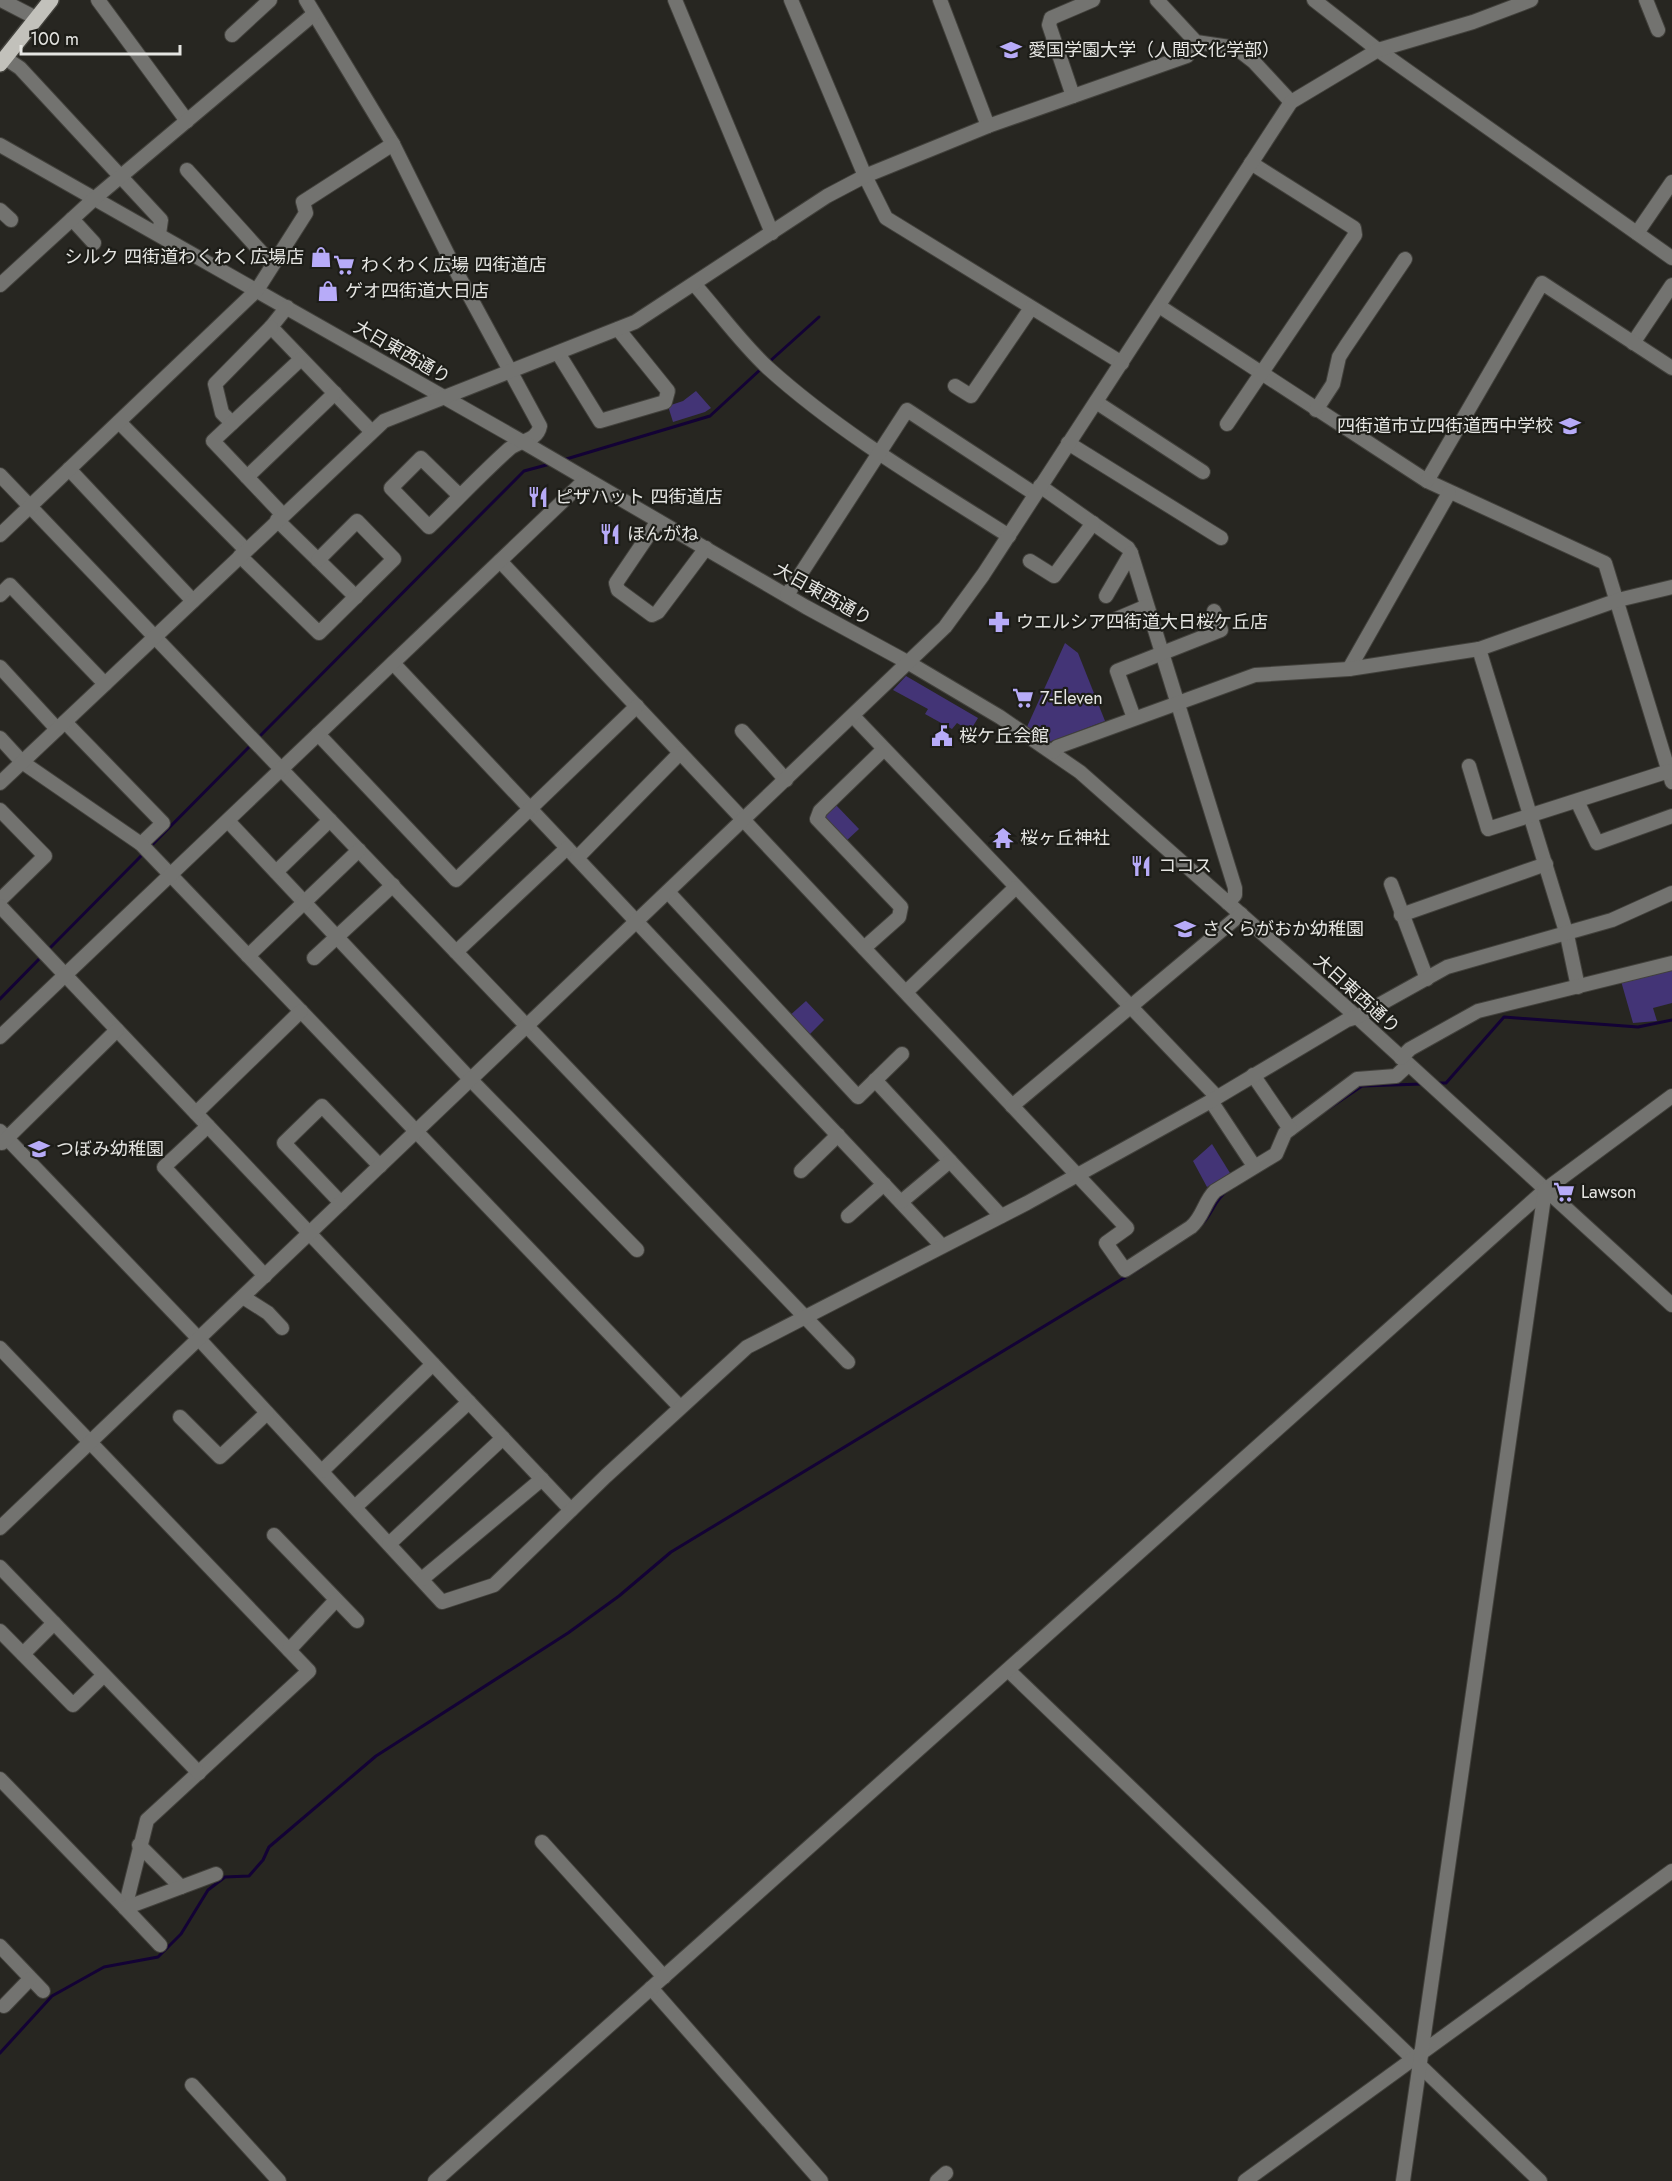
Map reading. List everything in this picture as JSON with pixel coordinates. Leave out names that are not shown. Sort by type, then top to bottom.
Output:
[{"type":"main road","points":[[4,54],[51,0]]},
{"type":"street","points":[[1,0],[36,18]]},
{"type":"street","points":[[98,0],[187,121]]},
{"type":"street","points":[[232,35],[270,0]]},
{"type":"street","points":[[306,0],[393,144],[540,426],[539,432],[533,438],[511,447],[429,528],[391,488],[421,458],[460,496]]},
{"type":"street","points":[[676,0],[772,232]]},
{"type":"street","points":[[791,0],[865,176],[886,218],[1122,363]]},
{"type":"street","points":[[940,0],[988,126]]},
{"type":"street","points":[[1073,96],[1049,25],[1051,18],[1093,0]]},
{"type":"street","points":[[1158,0],[1196,42],[1236,48],[1254,62],[1291,102]]},
{"type":"street","points":[[1314,0],[1378,50],[1672,258]]},
{"type":"street","points":[[0,1528],[949,623],[1009,536],[1291,102],[1378,50],[1473,22],[1531,0]]},
{"type":"street","points":[[1646,0],[1658,30]]},
{"type":"street","points":[[0,285],[95,198],[314,14]]},
{"type":"street","points":[[0,783],[384,421],[635,322],[695,285],[827,196],[865,176],[988,126],[1187,56],[1196,42]]},
{"type":"street","points":[[4,54],[20,68],[161,220],[159,234]]},
{"type":"street","points":[[0,535],[257,290],[306,213],[303,202],[393,144]]},
{"type":"street","name":"大日東西通り","points":[[0,145],[909,663],[1053,752],[1080,772],[1357,1017],[1672,1305]]},
{"type":"street","points":[[1227,424],[1355,235],[1354,228],[1251,163]]},
{"type":"street","points":[[187,170],[272,264]]},
{"type":"street","points":[[1637,233],[1672,182]]},
{"type":"street","points":[[0,210],[11,220]]},
{"type":"street","points":[[72,219],[94,243]]},
{"type":"street","points":[[1316,410],[1333,384],[1339,357],[1406,259]]},
{"type":"street","points":[[1427,481],[1542,283],[1672,368]]},
{"type":"street","points":[[695,285],[766,366],[803,398],[879,452],[1009,536]]},
{"type":"street","points":[[1633,343],[1672,285]]},
{"type":"street","points":[[1159,306],[1427,481],[1605,564],[1618,600],[1670,776],[1577,801],[1488,830],[1469,766]]},
{"type":"street","points":[[232,423],[222,413],[215,384],[271,327],[286,307]]},
{"type":"street","points":[[955,386],[971,396],[1031,308]]},
{"type":"street","points":[[271,327],[371,431]]},
{"type":"street","points":[[558,353],[600,421],[665,402],[668,391],[618,329]]},
{"type":"street","points":[[301,359],[213,441],[318,560],[356,597]]},
{"type":"street","points":[[247,477],[335,393]]},
{"type":"street","points":[[1095,402],[1203,472]]},
{"type":"street","points":[[787,595],[907,410],[1093,523],[1131,553],[1235,888],[1235,895],[1228,903]]},
{"type":"street","points":[[119,422],[319,633],[394,559],[357,522],[318,560]]},
{"type":"street","points":[[1068,443],[1221,538]]},
{"type":"street","points":[[69,469],[193,601]]},
{"type":"street","points":[[0,475],[848,1362]]},
{"type":"street","points":[[0,1037],[586,479]]},
{"type":"street","points":[[1349,669],[1449,493]]},
{"type":"street","points":[[658,521],[616,583],[618,590],[652,615],[658,612],[706,548]]},
{"type":"street","points":[[1030,561],[1054,576],[1093,523]]},
{"type":"street","points":[[1106,596],[1131,553]]},
{"type":"street","points":[[500,561],[1127,1228],[1106,1243],[1125,1270],[1191,1227],[1202,1216],[1209,1197],[1215,1191],[1276,1154],[1285,1133],[1357,1079],[1396,1076],[1410,1049],[1478,1011],[1672,963]]},
{"type":"street","points":[[0,595],[10,585],[105,684]]},
{"type":"street","points":[[1053,752],[1057,747],[1255,675],[1349,669],[1479,649],[1618,600],[1672,587]]},
{"type":"street","points":[[1114,620],[1147,606]]},
{"type":"street","points":[[1134,718],[1117,671],[1221,630],[1214,611]]},
{"type":"street","points":[[1479,649],[1532,815],[1567,935],[1578,987]]},
{"type":"street","points":[[393,663],[942,1246]]},
{"type":"street","points":[[0,667],[163,823],[141,844]]},
{"type":"street","points":[[318,734],[456,880],[637,706]]},
{"type":"street","points":[[853,716],[1131,1007],[1214,1099],[1254,1166]]},
{"type":"street","points":[[742,731],[786,780]]},
{"type":"street","points":[[0,738],[22,762],[141,844],[680,1407]]},
{"type":"street","points":[[864,948],[899,917],[901,907],[817,819],[820,811],[884,749]]},
{"type":"street","points":[[456,952],[572,853],[680,753]]},
{"type":"street","points":[[1577,801],[1597,843],[1672,816]]},
{"type":"street","points":[[0,810],[45,855],[1,909],[571,1510]]},
{"type":"street","points":[[228,820],[471,1080],[637,1250]]},
{"type":"street","points":[[276,872],[330,820]]},
{"type":"street","points":[[248,956],[359,850]]},
{"type":"street","points":[[1401,915],[1546,864]]},
{"type":"street","points":[[1391,884],[1427,979]]},
{"type":"street","points":[[314,958],[393,885]]},
{"type":"street","points":[[906,992],[1015,888]]},
{"type":"street","points":[[668,892],[858,1098],[902,1054]]},
{"type":"street","points":[[117,1030],[2,1137],[199,1339],[442,1602],[494,1585],[680,1407],[747,1347],[1001,1216],[1214,1099],[1347,1020],[1357,1017],[1447,967],[1567,935],[1612,920],[1672,893]]},
{"type":"street","points":[[1012,1106],[1241,914]]},
{"type":"street","points":[[196,1113],[301,1011]]},
{"type":"street","points":[[1253,1075],[1290,1129]]},
{"type":"street","points":[[875,1080],[1001,1216]]},
{"type":"street","points":[[435,2181],[1545,1190],[1672,1096]]},
{"type":"street","points":[[341,1203],[284,1143],[322,1106],[381,1166]]},
{"type":"street","points":[[208,1126],[164,1167],[265,1276]]},
{"type":"street","points":[[801,1171],[838,1135]]},
{"type":"street","points":[[901,1202],[950,1161]]},
{"type":"street","points":[[848,1216],[884,1184]]},
{"type":"street","points":[[1403,2181],[1417,2058],[1494,1559],[1545,1190]]},
{"type":"street","points":[[243,1296],[268,1313],[282,1328]]},
{"type":"street","points":[[0,1348],[309,1671],[147,1820],[125,1908]]},
{"type":"street","points":[[322,1471],[434,1364]]},
{"type":"street","points":[[355,1507],[469,1402]]},
{"type":"street","points":[[180,1417],[219,1456],[267,1413]]},
{"type":"street","points":[[390,1544],[503,1438]]},
{"type":"street","points":[[422,1579],[542,1479]]},
{"type":"street","points":[[274,1535],[357,1621]]},
{"type":"street","points":[[0,1567],[199,1773]]},
{"type":"street","points":[[289,1650],[336,1600]]},
{"type":"street","points":[[22,1654],[54,1623]]},
{"type":"street","points":[[0,1630],[73,1705],[104,1675]]},
{"type":"street","points":[[1008,1670],[1417,2058],[1540,2181]]},
{"type":"street","points":[[0,1779],[160,1945]]},
{"type":"street","points":[[542,1842],[664,1977]]},
{"type":"street","points":[[139,1845],[181,1887]]},
{"type":"street","points":[[1245,2181],[1672,1871]]},
{"type":"street","points":[[125,1908],[216,1874]]},
{"type":"street","points":[[0,1947],[43,1991]]},
{"type":"street","points":[[4,2006],[30,1979]]},
{"type":"street","points":[[651,1988],[821,2181]]},
{"type":"street","points":[[192,2085],[279,2181]]},
{"type":"shaded area","points":[[696,391],[711,408],[673,422],[668,406],[683,401]]},
{"type":"shaded area","points":[[1065,643],[1078,653],[1105,721],[1049,742],[1026,729]]},
{"type":"shaded area","points":[[906,676],[978,718],[970,731],[957,723],[952,729],[925,714],[928,709],[893,690]]},
{"type":"shaded area","points":[[835,804],[859,829],[845,842],[829,827],[825,814]]},
{"type":"shaded area","points":[[1672,966],[1672,1003],[1653,1008],[1657,1021],[1633,1023],[1621,981]]},
{"type":"shaded area","points":[[806,1001],[824,1020],[807,1037],[788,1017]]},
{"type":"shaded area","points":[[1212,1144],[1230,1173],[1207,1187],[1193,1161]]},
{"type":"waterway","points":[[769,362],[819,317]]},
{"type":"waterway","points":[[563,460],[710,416],[762,368]]},
{"type":"waterway","points":[[258,738],[524,471],[550,464]]},
{"type":"waterway","points":[[150,847],[251,745]]},
{"type":"waterway","points":[[47,951],[143,854]]},
{"type":"waterway","points":[[0,999],[42,956]]},
{"type":"waterway","points":[[1438,1083],[1446,1083],[1504,1017],[1638,1027],[1672,1020]]},
{"type":"waterway","points":[[1325,1111],[1362,1086],[1422,1084]]},
{"type":"waterway","points":[[1199,1227],[1227,1191]]},
{"type":"waterway","points":[[0,2053],[52,1996],[104,1967],[158,1957],[181,1934],[208,1890],[225,1877],[249,1876],[263,1860],[269,1847],[376,1756],[568,1633],[619,1596],[671,1552],[1142,1267]]},
{"type":"place","name":"愛国学園大学（人間文化学部）","points":[[1011,50]]},
{"type":"place","name":"シルク 四街道わくわく広場店","points":[[321,257]]},
{"type":"place","name":"わくわく広場 四街道店","points":[[344,265]]},
{"type":"place","name":"ゲオ四街道大日店","points":[[328,291]]},
{"type":"place","name":"四街道市立四街道西中学校","points":[[1570,426]]},
{"type":"place","name":"ピザハット 四街道店","points":[[538,497]]},
{"type":"place","name":"ほんがね","points":[[610,534]]},
{"type":"place","name":"ウエルシア四街道大日桜ケ丘店","points":[[999,622]]},
{"type":"place","name":"7-Eleven","points":[[1023,698]]},
{"type":"place","name":"桜ケ丘会館","points":[[942,736]]},
{"type":"place","name":"桜ヶ丘神社","points":[[1003,838]]},
{"type":"place","name":"ココス","points":[[1141,866]]},
{"type":"place","name":"さくらがおか幼稚園","points":[[1185,929]]},
{"type":"place","name":"つぼみ幼稚園","points":[[39,1149]]},
{"type":"place","name":"Lawson","points":[[1564,1192]]}]
